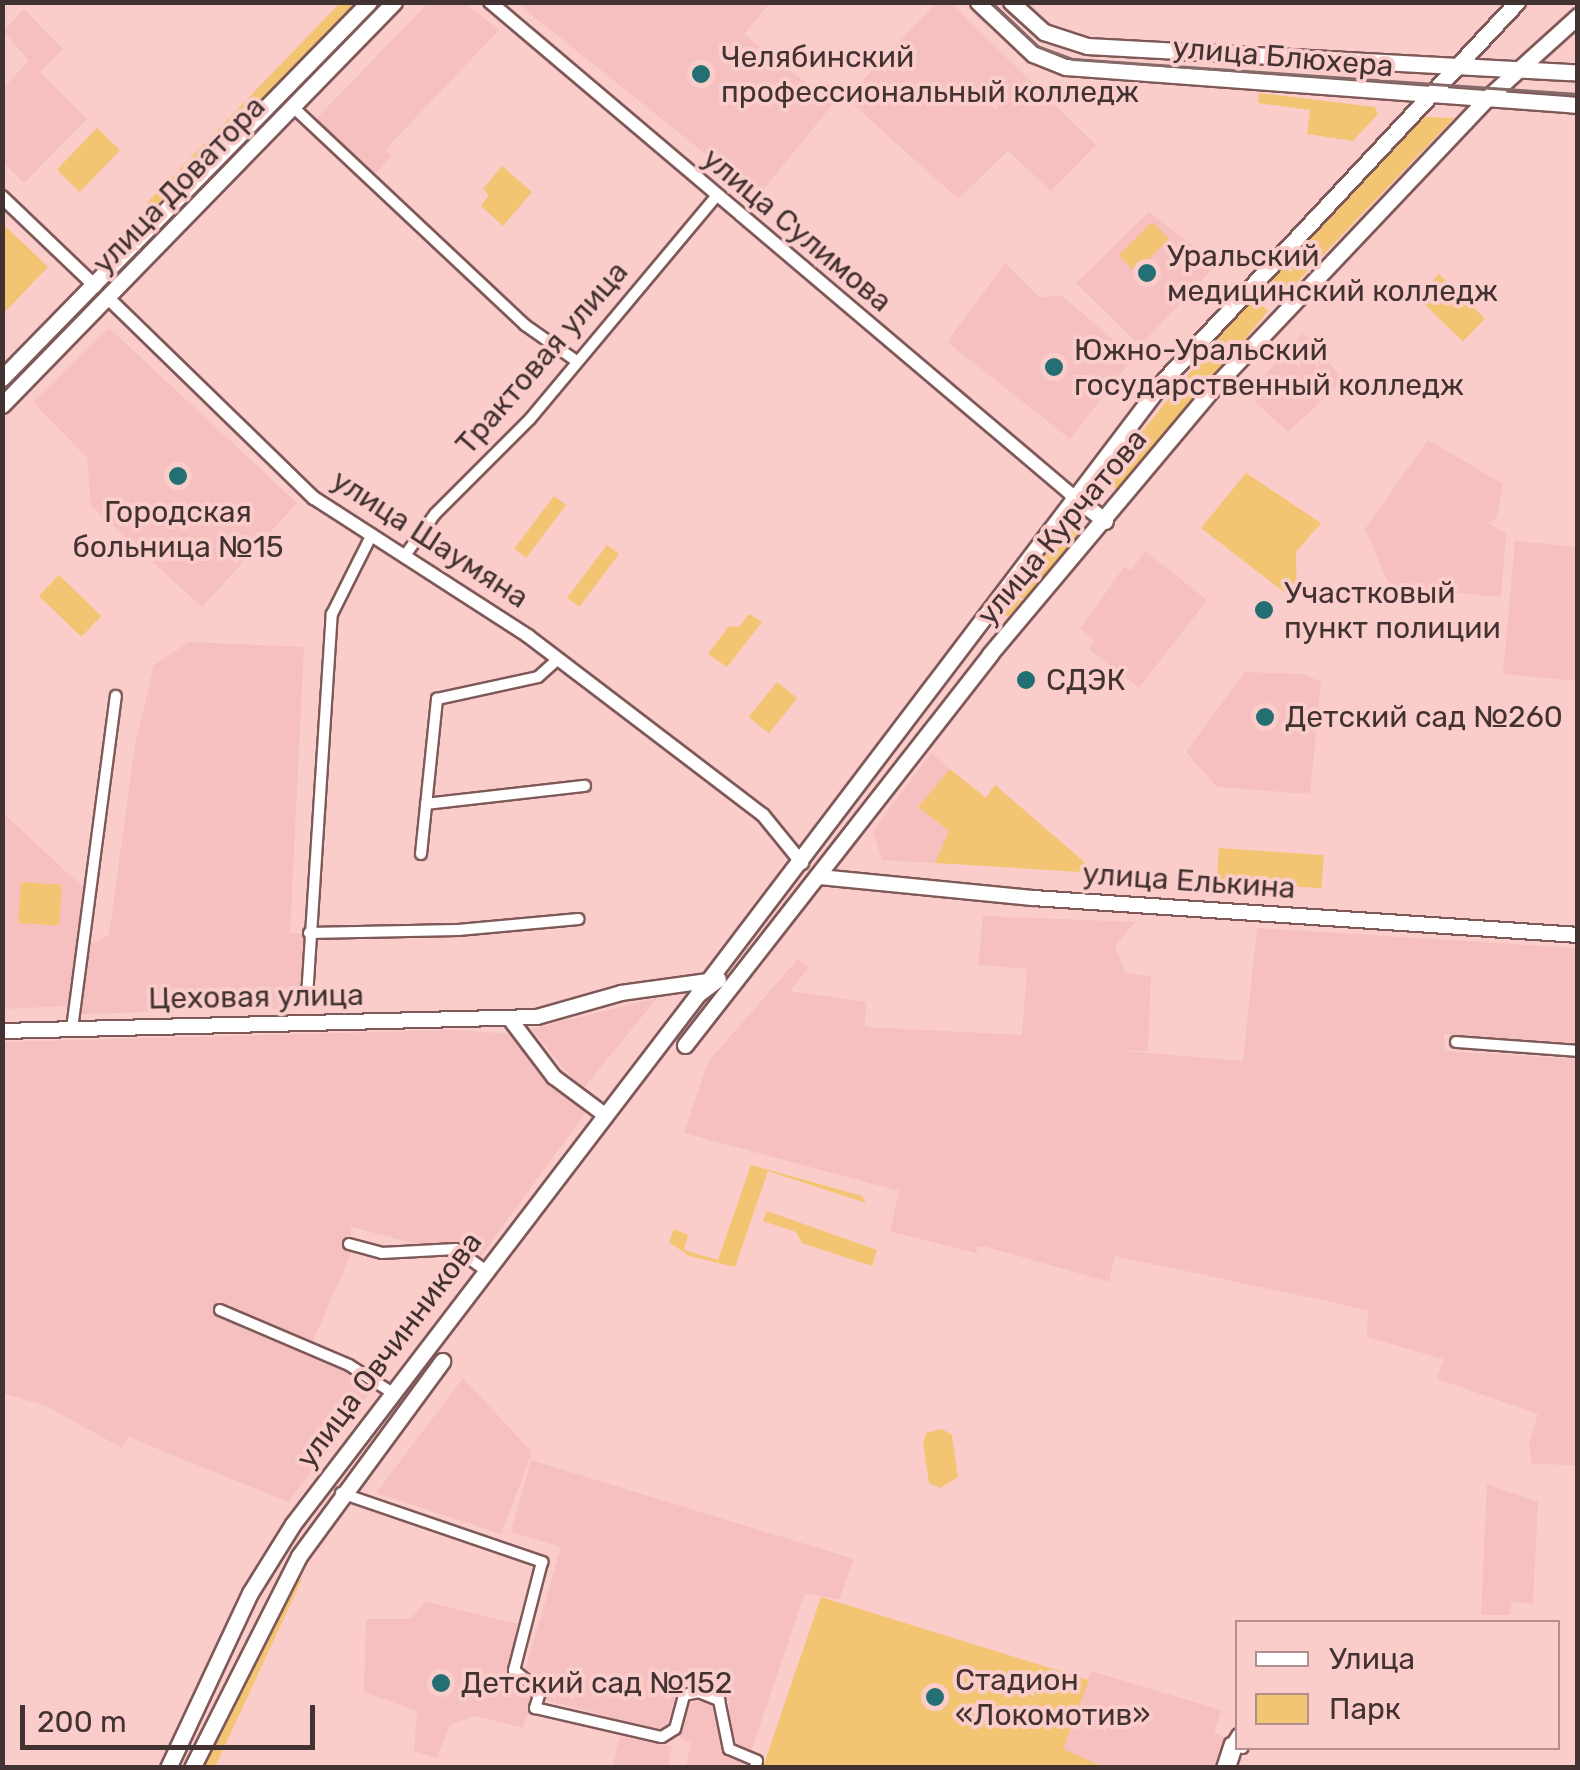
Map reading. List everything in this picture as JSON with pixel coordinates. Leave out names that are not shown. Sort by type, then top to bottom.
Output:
[{"type":"main road","name":"улица Доватора","points":[[2,378],[370,2]]},
{"type":"main road","name":"улица Доватора","points":[[2,404],[394,2]]},
{"type":"main road","name":"улица Блюхера","points":[[978,2],[1024,47],[1060,66],[1578,105]]},
{"type":"main road","name":"улица Блюхера","points":[[1011,2],[1044,32],[1087,46],[1578,73]]},
{"type":"main road","name":"улица Курчатова","points":[[802,863],[990,618],[1072,495],[1204,333],[1517,2]]},
{"type":"main road","name":"улица Курчатова","points":[[819,877],[990,654],[1235,364],[1486,100],[1578,16]]},
{"type":"main road","name":"улица Шаумяна","points":[[95,286],[108,298]]},
{"type":"main road","points":[[1072,495],[1105,521]]},
{"type":"main road","points":[[686,1045],[819,877],[802,863]]},
{"type":"main road","name":"улица Овчинникова","points":[[168,1768],[250,1593],[428,1343],[802,863]]},
{"type":"main road","name":"улица Елькина","points":[[819,877],[1032,898],[1578,935]]},
{"type":"main road","points":[[703,988],[766,943]]},
{"type":"main road","name":"Цеховая улица","points":[[2,1031],[510,1019],[703,988]]},
{"type":"main road","points":[[510,1019],[554,1078],[605,1115]]},
{"type":"main road","name":"улица Овчинникова","points":[[192,1768],[270,1604],[341,1493],[442,1361]]},
{"type":"street","name":"улица Сулимова","points":[[490,2],[1072,495]]},
{"type":"street","points":[[293,107],[525,325],[575,360]]},
{"type":"street","name":"Трактовая улица","points":[[406,554],[716,195]]},
{"type":"street","name":"улица Шаумяна","points":[[2,197],[95,286]]},
{"type":"street","name":"улица Шаумяна","points":[[108,298],[314,498],[406,554],[558,659],[763,816],[802,863]]},
{"type":"street","points":[[307,997],[332,614],[372,534]]},
{"type":"street","points":[[422,854],[437,698],[538,677],[558,659]]},
{"type":"street","points":[[72,1029],[116,696]]},
{"type":"street","points":[[426,804],[585,786]]},
{"type":"street","points":[[309,932],[458,930],[578,919]]},
{"type":"street","points":[[1456,1042],[1578,1051]]},
{"type":"street","points":[[350,1244],[382,1252],[456,1249],[485,1270]]},
{"type":"street","points":[[220,1310],[349,1364],[391,1392]]},
{"type":"street","points":[[341,1493],[542,1562],[514,1670],[540,1692],[535,1708],[662,1737],[675,1729],[684,1695],[699,1692],[719,1700],[729,1749],[758,1761],[755,1768]]},
{"type":"street","points":[[1222,1768],[1235,1746]]},
{"type":"shaded area","points":[[428,3],[464,3],[499,30],[385,150],[391,156],[374,176],[314,121]]},
{"type":"shaded area","name":"Челябинский профессиональный колледж","points":[[517,3],[770,3],[744,34],[833,104],[758,196]]},
{"type":"shaded area","points":[[936,3],[951,3],[1096,145],[1051,191],[1008,151],[958,199],[846,98]]},
{"type":"shaded area","points":[[24,9],[63,49],[40,72],[87,119],[24,183],[3,162],[2,89],[29,61],[3,31]]},
{"type":"shaded area","name":"Уральский медицинский колледж","points":[[1149,212],[1217,264],[1140,346],[1076,283]]},
{"type":"shaded area","name":"Южно-Уральский государственный колледж","points":[[1005,263],[1039,297],[1062,296],[1134,357],[1070,439],[947,342]]},
{"type":"shaded area","name":"Городская больница №15","points":[[109,328],[297,503],[202,607],[91,506],[87,458],[33,402]]},
{"type":"shaded area","points":[[1303,333],[1344,380],[1288,432],[1256,403],[1261,379]]},
{"type":"shaded area","points":[[1428,440],[1503,484],[1497,518],[1488,523],[1506,534],[1501,597],[1391,587],[1387,580],[1365,529]]},
{"type":"shaded area","points":[[1515,541],[1577,547],[1577,681],[1503,674]]},
{"type":"shaded area","points":[[1145,551],[1207,600],[1139,688],[1089,649],[1095,641],[1080,629],[1124,567],[1131,570]]},
{"type":"shaded area","points":[[189,642],[304,647],[290,933],[304,934],[299,1008],[80,1014],[88,945],[109,935],[135,745],[154,665]]},
{"type":"shaded area","name":"Детский сад №260","points":[[1245,672],[1302,674],[1321,682],[1310,794],[1217,787],[1186,752]]},
{"type":"shaded area","points":[[931,753],[950,769],[918,807],[949,831],[935,863],[882,860],[873,831]]},
{"type":"shaded area","points":[[2,812],[87,891],[68,1006],[3,1009]]},
{"type":"shaded area","points":[[983,916],[1135,922],[1115,946],[1125,972],[1151,977],[1148,1051],[1114,1050],[1243,1061],[1257,928],[1577,948],[1577,1043],[1444,1034],[1445,1051],[1577,1059],[1577,1465],[1532,1464],[1529,1443],[1538,1414],[1437,1379],[1443,1359],[1367,1337],[1368,1310],[1115,1256],[1109,1282],[987,1247],[978,1246],[976,1253],[890,1231],[899,1191],[684,1133],[708,1062],[798,959],[809,967],[790,991],[866,1002],[865,1027],[1022,1035],[1027,969],[978,965]]},
{"type":"shaded area","points":[[657,998],[582,1090],[531,1029]]},
{"type":"shaded area","points":[[452,1030],[513,1034],[545,1078],[587,1111],[478,1260],[351,1227],[351,1254],[312,1343],[383,1375],[288,1502],[129,1437],[122,1448],[46,1406],[3,1393],[2,1042]]},
{"type":"shaded area","points":[[463,1378],[532,1452],[501,1534],[376,1493]]},
{"type":"shaded area","points":[[531,1460],[854,1559],[839,1600],[805,1593],[750,1754],[732,1746],[729,1700],[717,1688],[682,1676],[665,1732],[542,1699],[549,1680],[524,1674],[561,1547],[511,1532]]},
{"type":"shaded area","points":[[1487,1484],[1538,1502],[1533,1604],[1511,1602],[1510,1615],[1481,1615]]},
{"type":"shaded area","name":"Детский сад №152","points":[[426,1602],[518,1624],[507,1674],[533,1697],[523,1728],[475,1716],[450,1725],[437,1758],[414,1751],[417,1711],[364,1692],[366,1619],[410,1619]]},
{"type":"shaded area","points":[[1091,1671],[1221,1710],[1214,1733],[1227,1738],[1217,1767],[1104,1767],[1072,1758],[1063,1749]]},
{"type":"shaded area","points":[[699,1700],[715,1705],[725,1754],[748,1767],[686,1767],[691,1743],[680,1739],[688,1706]]},
{"type":"shaded area","points":[[620,1737],[672,1746],[668,1767],[612,1767]]},
{"type":"green space","points":[[340,3],[356,3],[157,205],[146,204]]},
{"type":"green space","points":[[1259,93],[1375,107],[1378,114],[1353,141],[1307,134],[1310,110],[1258,103]]},
{"type":"green space","points":[[1421,117],[1454,118],[1276,304],[1260,291]]},
{"type":"green space","points":[[97,128],[120,150],[80,192],[57,170]]},
{"type":"green space","points":[[502,166],[532,192],[503,226],[481,206],[489,195],[483,189]]},
{"type":"green space","points":[[1152,222],[1169,239],[1136,272],[1119,255]]},
{"type":"green space","points":[[3,224],[48,267],[2,314]]},
{"type":"green space","points":[[1439,274],[1485,318],[1463,341],[1417,297]]},
{"type":"green space","points":[[1251,297],[1268,311],[1121,493],[1104,479]]},
{"type":"green space","points":[[1246,473],[1321,523],[1296,552],[1297,602],[1201,528]]},
{"type":"green space","points":[[554,496],[566,505],[526,558],[514,549]]},
{"type":"green space","points":[[1066,523],[1081,534],[1008,617],[1004,615]]},
{"type":"green space","points":[[607,545],[619,554],[579,607],[567,598]]},
{"type":"green space","points":[[59,575],[101,616],[81,637],[39,596]]},
{"type":"green space","points":[[749,614],[762,622],[727,667],[708,654],[729,626],[739,627]]},
{"type":"green space","points":[[777,682],[797,698],[769,733],[749,717]]},
{"type":"green space","points":[[950,769],[986,798],[995,785],[1097,873],[935,863],[949,831],[918,807]]},
{"type":"green space","points":[[1219,848],[1324,855],[1321,888],[1217,881]]},
{"type":"green space","points":[[21,882],[62,885],[59,926],[18,923]]},
{"type":"green space","points":[[751,1165],[862,1196],[866,1203],[768,1171],[735,1267],[689,1256],[669,1242],[674,1229],[688,1235],[684,1250],[718,1260]]},
{"type":"green space","points":[[767,1211],[877,1250],[872,1266],[802,1243],[796,1232],[763,1221]]},
{"type":"green space","points":[[942,1429],[952,1435],[958,1477],[940,1488],[929,1483],[923,1443],[926,1433]]},
{"type":"green space","points":[[302,1579],[215,1767],[200,1768],[293,1581]]},
{"type":"green space","name":"Стадион «Локомотив»","points":[[821,1597],[1089,1680],[1063,1749],[1104,1767],[763,1767]]},
{"type":"tram line","points":[[990,2],[1037,46],[1073,59],[1578,94]]},
{"type":"place","name":"Челябинский профессиональный колледж","points":[[701,74]]},
{"type":"place","name":"Уральский медицинский колледж","points":[[1147,273]]},
{"type":"place","name":"Южно-Уральский государственный колледж","points":[[1054,367]]},
{"type":"place","name":"Городская больница №15","points":[[178,476]]},
{"type":"place","name":"Участковый пункт полиции","points":[[1264,610]]},
{"type":"place","name":"СДЭК","points":[[1026,680]]},
{"type":"place","name":"Детский сад №260","points":[[1265,717]]},
{"type":"place","name":"Детский сад №152","points":[[441,1683]]},
{"type":"place","name":"Стадион «Локомотив»","points":[[935,1697]]}]
